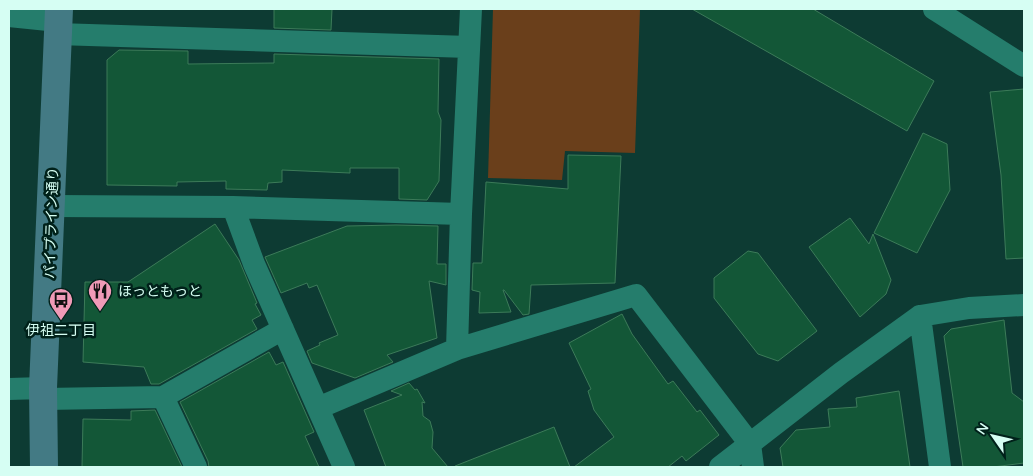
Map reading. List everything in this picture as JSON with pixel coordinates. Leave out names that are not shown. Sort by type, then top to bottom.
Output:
[{"type":"main road","name":"パイプライン通り","points":[[44,467],[44,394],[58,21]]},
{"type":"street","points":[[457,349],[461,214],[471,9]]},
{"type":"street","points":[[937,10],[1024,66]]},
{"type":"street","points":[[9,16],[58,21],[469,47]]},
{"type":"street","points":[[52,206],[233,207],[461,214]]},
{"type":"street","points":[[233,207],[254,264],[344,467]]},
{"type":"street","points":[[318,408],[457,349],[636,295],[750,444],[753,467]]},
{"type":"street","points":[[720,467],[841,373],[920,316],[969,308],[1024,305]]},
{"type":"street","points":[[920,316],[940,467]]},
{"type":"street","points":[[9,390],[44,394],[163,397],[283,329]]},
{"type":"street","points":[[163,397],[196,467]]},
{"type":"shaded area","points":[[493,9],[640,9],[635,153],[565,151],[562,180],[488,178]]},
{"type":"building","points":[[274,9],[332,9],[331,30],[274,28]]},
{"type":"building","points":[[692,9],[813,9],[934,81],[907,131]]},
{"type":"building","points":[[119,50],[188,51],[188,64],[274,63],[274,54],[439,59],[438,112],[441,120],[439,181],[427,200],[399,199],[399,168],[350,168],[350,173],[282,170],[282,182],[268,183],[267,190],[226,189],[226,181],[177,182],[177,186],[107,185],[107,60]]},
{"type":"building","points":[[1024,89],[1024,258],[1006,259],[1001,175],[990,92]]},
{"type":"building","points":[[923,133],[947,144],[950,190],[917,253],[874,233]]},
{"type":"building","points":[[568,155],[621,156],[615,283],[531,285],[529,314],[523,315],[503,290],[511,312],[479,313],[480,292],[472,290],[473,263],[482,263],[486,182],[568,189]]},
{"type":"building","points":[[850,218],[869,244],[873,234],[891,280],[886,294],[860,317],[809,247]]},
{"type":"building","points":[[215,224],[239,260],[257,303],[255,304],[261,315],[252,320],[257,329],[159,384],[151,384],[144,367],[83,362],[85,282],[128,282]]},
{"type":"building","points":[[347,226],[438,226],[437,264],[446,264],[446,285],[429,281],[437,338],[387,355],[393,362],[355,378],[312,363],[307,351],[320,345],[319,343],[338,335],[317,285],[309,288],[307,283],[281,293],[265,257]]},
{"type":"building","points":[[748,251],[758,253],[817,331],[778,361],[758,354],[714,298],[714,278]]},
{"type":"building","points":[[622,314],[632,334],[668,384],[673,381],[697,412],[700,410],[719,435],[686,461],[682,456],[668,467],[574,467],[614,437],[594,410],[588,391],[591,389],[569,343]]},
{"type":"building","points":[[1004,320],[1012,393],[1024,402],[1024,463],[993,467],[963,467],[944,336],[951,329]]},
{"type":"building","points":[[269,352],[276,365],[283,362],[314,432],[305,436],[319,467],[209,467],[208,461],[180,402]]},
{"type":"building","points":[[409,383],[415,390],[417,389],[425,403],[422,402],[423,416],[430,421],[433,432],[432,448],[448,467],[386,467],[364,410],[402,395],[391,391]]},
{"type":"building","points":[[899,391],[910,467],[783,467],[780,448],[796,430],[830,427],[828,409],[857,407],[856,398]]},
{"type":"building","points":[[155,410],[182,467],[82,467],[83,419],[131,420],[131,411]]},
{"type":"building","points":[[554,427],[570,467],[455,467],[455,466]]},
{"type":"place","name":"ほっともっと","points":[[100,312]]},
{"type":"place","name":"伊祖二丁目","points":[[61,321]]}]
